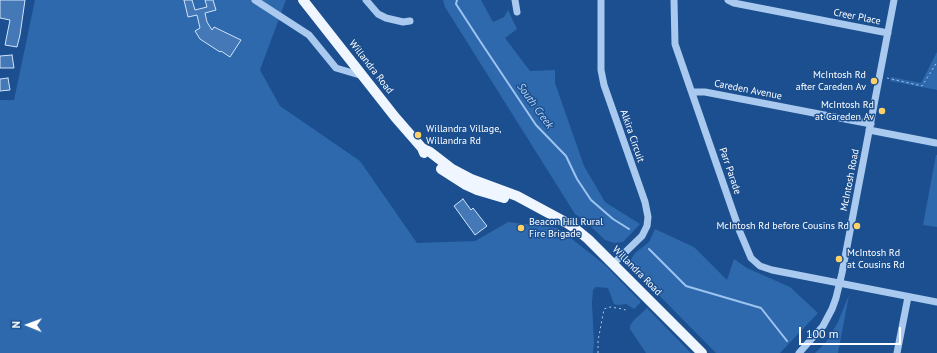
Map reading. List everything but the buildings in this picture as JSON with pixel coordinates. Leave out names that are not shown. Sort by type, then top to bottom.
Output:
[{"type":"main road","name":"Willandra Road","points":[[303,0],[395,117],[422,148],[427,158],[450,176],[466,185],[490,194],[528,203],[560,219],[577,230],[702,353]]},
{"type":"street","points":[[255,0],[309,35],[336,68],[363,76]]},
{"type":"street","points":[[366,0],[378,14],[386,18],[404,22],[410,21]]},
{"type":"street","points":[[515,0],[517,12]]},
{"type":"street","name":"Alkira Circuit","points":[[601,0],[601,54],[603,78],[648,217],[647,226],[642,236],[613,264]]},
{"type":"street","name":"Parr Parade","points":[[674,0],[675,44],[693,92],[740,232],[751,258],[760,266],[839,284],[937,302]]},
{"type":"street","name":"Creer Place","points":[[728,0],[734,3],[888,33]]},
{"type":"street","name":"McIntosh Road","points":[[799,353],[813,338],[828,318],[839,284],[894,0]]},
{"type":"street","name":"Careden Avenue","points":[[693,92],[705,92],[870,127],[936,144]]},
{"type":"street","points":[[897,353],[908,297]]},
{"type":"path","points":[[885,78],[922,86],[937,62]]},
{"type":"path","points":[[598,353],[598,341],[604,309],[610,307],[623,309],[628,312]]},
{"type":"shaded area","points":[[35,0],[286,0],[260,70],[280,106],[360,161],[417,243],[475,241],[508,222],[558,228],[605,265],[641,302],[634,309],[626,304],[614,304],[608,288],[596,287],[593,290],[593,353],[0,353],[0,100],[14,100]]},
{"type":"shaded area","points":[[443,0],[481,0],[493,22],[504,17],[508,10],[517,29],[505,38],[530,71],[555,70],[555,83],[584,166],[605,202],[640,224],[623,242],[614,243],[605,240],[583,219],[575,214],[445,7]]},
{"type":"shaded area","points":[[937,52],[937,90],[890,81],[891,77],[921,83]]},
{"type":"shaded area","points":[[937,155],[937,227],[923,225]]},
{"type":"shaded area","points":[[655,229],[694,247],[727,280],[734,259],[747,268],[790,287],[818,313],[780,353],[716,353],[633,269],[630,261],[635,253],[649,242]]},
{"type":"shaded area","points":[[849,295],[838,353],[815,353],[826,342],[838,322]]},
{"type":"shaded area","points":[[647,308],[691,353],[646,353],[630,329],[630,326],[633,321]]},
{"type":"waterway","name":"South Creek","points":[[457,0],[456,4],[536,125],[566,156],[577,179],[591,200],[613,219],[629,229]]},
{"type":"waterway","name":"South Creek","points":[[649,249],[686,286],[761,308],[787,341]]},
{"type":"place","name":"McIntosh Rd after Careden Av","points":[[874,81]]},
{"type":"place","name":"McIntosh Rd at Careden Av","points":[[882,111]]},
{"type":"place","name":"Willandra Village, Willandra Rd","points":[[418,135]]},
{"type":"place","name":"McIntosh Rd before Cousins Rd","points":[[857,226]]},
{"type":"place","name":"Beacon Hill Rural Fire Brigade","points":[[521,228]]},
{"type":"place","name":"McIntosh Rd at Cousins Rd","points":[[839,259]]}]
